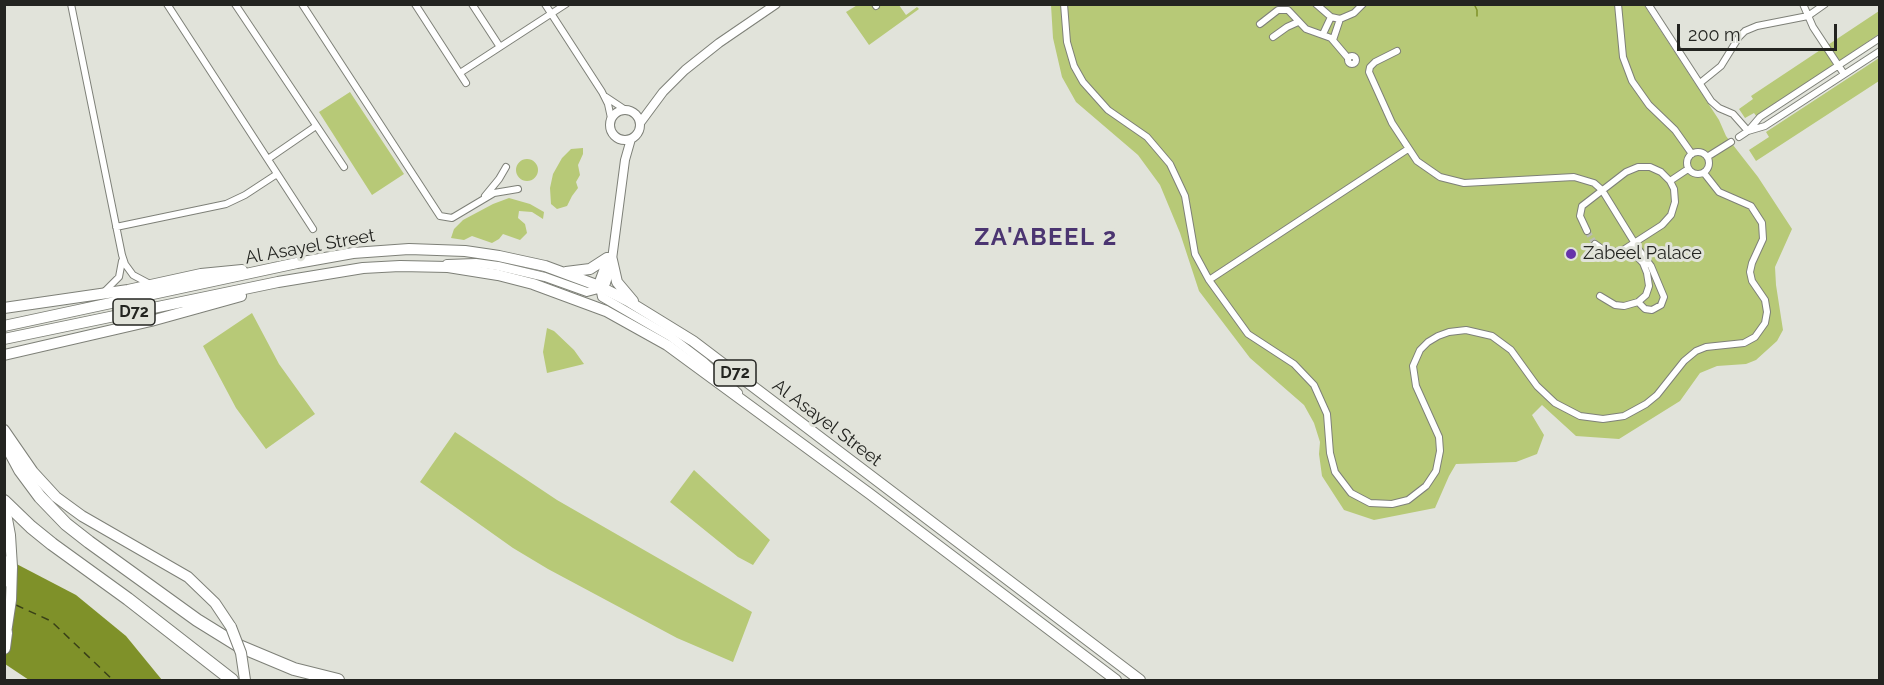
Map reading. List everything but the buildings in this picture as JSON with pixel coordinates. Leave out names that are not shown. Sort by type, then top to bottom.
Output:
[{"type":"highway","points":[[4,440],[20,470],[40,496],[66,524],[89,542],[207,627],[239,646],[279,664],[338,681]]},
{"type":"highway","points":[[4,502],[30,527],[153,618],[232,681]]},
{"type":"highway","points":[[4,648],[5,635]]},
{"type":"main road","name":"Al Asayel Street","points":[[4,326],[334,256],[409,249],[483,253],[560,271],[640,307],[693,341],[1140,681]]},
{"type":"main road","points":[[560,271],[590,269],[610,259],[617,282],[640,307]]},
{"type":"main road","name":"Al Asayel Street","points":[[263,285],[363,268],[431,266],[514,278],[598,308],[652,336],[746,403],[1116,681]]},
{"type":"main road","points":[[4,308],[101,294],[217,272],[260,271]]},
{"type":"main road","points":[[4,355],[176,315],[240,296],[263,285]]},
{"type":"main road","name":"D72","points":[[4,339],[263,285]]},
{"type":"main road","points":[[4,430],[33,472],[56,497],[82,516],[188,577],[209,596],[231,627],[241,653],[245,681]]},
{"type":"main road","points":[[4,502],[8,519],[12,584],[5,635]]},
{"type":"main road","points":[[4,561],[4,582]]},
{"type":"street","points":[[71,4],[122,255],[133,275],[144,282],[154,284]]},
{"type":"street","points":[[167,4],[313,229]]},
{"type":"street","points":[[236,4],[344,167]]},
{"type":"street","points":[[302,4],[438,214],[444,218],[452,218],[482,198],[492,189],[506,167]]},
{"type":"street","points":[[415,4],[466,83]]},
{"type":"street","points":[[472,4],[501,47]]},
{"type":"street","points":[[545,4],[602,92],[611,118],[610,130],[618,139],[625,160]]},
{"type":"street","points":[[460,74],[566,4]]},
{"type":"street","points":[[431,266],[453,263],[487,264],[539,275],[587,292],[600,288],[606,283],[614,246],[625,160],[631,139],[639,131],[640,123],[677,77],[707,51],[776,4]]},
{"type":"street","points":[[1064,4],[1067,42],[1074,66],[1083,82],[1107,110],[1153,143],[1166,159],[1177,176],[1185,196],[1195,255],[1209,280],[1248,334],[1294,364],[1314,385],[1327,414],[1331,459],[1335,472],[1343,485],[1355,496],[1376,504],[1398,504],[1413,498],[1434,476],[1438,465],[1439,437],[1416,386],[1413,373],[1416,354],[1432,338],[1461,330],[1492,336],[1511,350],[1537,386],[1554,404],[1574,415],[1603,419],[1624,416],[1646,404],[1657,395],[1684,361],[1696,351],[1706,347],[1744,343],[1759,333],[1766,318],[1766,304],[1752,281],[1750,272],[1763,239],[1762,223],[1750,206],[1719,192],[1704,173]]},
{"type":"street","points":[[1316,4],[1331,17],[1340,19],[1354,14],[1364,4]]},
{"type":"street","points":[[1618,4],[1623,57],[1632,81],[1649,105],[1676,130],[1692,154]]},
{"type":"street","points":[[1648,4],[1713,104],[1732,114],[1748,131]]},
{"type":"street","points":[[1803,4],[1844,74]]},
{"type":"street","points":[[1700,83],[1718,70],[1745,31],[1757,26],[1808,16],[1825,4]]},
{"type":"street","points":[[1260,24],[1282,9],[1291,12],[1298,22],[1311,32],[1323,34],[1333,40],[1348,58],[1352,56],[1355,61],[1369,69],[1387,114],[1408,149],[1428,170],[1440,177],[1458,183],[1574,177],[1589,180],[1602,190],[1646,268],[1649,286],[1646,295],[1629,306],[1620,306],[1600,296]]},
{"type":"street","points":[[1323,34],[1331,17]]},
{"type":"street","points":[[1333,40],[1340,19]]},
{"type":"street","points":[[1273,37],[1298,22]]},
{"type":"street","points":[[1739,137],[1748,131],[1760,117],[1880,38]]},
{"type":"street","points":[[1369,69],[1379,59],[1397,51]]},
{"type":"street","points":[[1748,131],[1765,126],[1880,51]]},
{"type":"street","points":[[602,92],[628,110],[640,123]]},
{"type":"street","points":[[611,118],[618,111],[646,107],[657,100]]},
{"type":"street","points":[[268,159],[316,126]]},
{"type":"street","points":[[618,139],[631,139]]},
{"type":"street","points":[[1707,158],[1731,142]]},
{"type":"street","points":[[1209,280],[1408,149]]},
{"type":"street","points":[[1700,153],[1707,158],[1708,166],[1704,173],[1695,174],[1688,169],[1687,161],[1692,154],[1700,153]]},
{"type":"street","points":[[1587,231],[1581,221],[1580,210],[1585,203],[1626,172],[1638,167],[1654,168],[1670,181],[1676,198],[1671,215],[1662,225],[1632,246],[1613,253],[1594,244]]},
{"type":"street","points":[[1670,181],[1688,169]]},
{"type":"street","points":[[116,227],[226,204],[278,174]]},
{"type":"street","points":[[482,198],[494,193],[518,189]]},
{"type":"street","points":[[1632,246],[1651,266],[1665,297],[1663,303],[1649,311],[1638,302]]},
{"type":"street","points":[[101,294],[119,278],[122,271],[122,255]]},
{"type":"street","points":[[1649,286],[1658,280]]},
{"type":"street","points":[[600,288],[606,301],[655,327],[693,354],[732,386],[746,403]]},
{"type":"shaded area","points":[[859,4],[874,5],[876,8],[880,5],[899,5],[906,15],[917,7],[919,9],[869,45],[846,12]]},
{"type":"shaded area","points":[[1051,5],[1644,5],[1719,120],[1726,136],[1758,177],[1792,229],[1775,267],[1783,330],[1777,341],[1756,360],[1746,364],[1717,366],[1700,373],[1680,401],[1619,439],[1576,436],[1542,405],[1532,415],[1544,435],[1537,454],[1516,462],[1456,464],[1435,508],[1374,520],[1344,510],[1322,476],[1320,442],[1314,423],[1304,405],[1250,358],[1199,291],[1180,233],[1160,185],[1138,155],[1076,102],[1062,77],[1053,38]]},
{"type":"shaded area","points":[[1879,11],[1879,34],[1757,117],[1754,113],[1745,118],[1739,109],[1753,99],[1751,96]]},
{"type":"shaded area","points":[[1879,58],[1879,81],[1756,161],[1749,150],[1769,137],[1766,132]]},
{"type":"shaded area","points":[[350,92],[404,174],[372,195],[319,112]]},
{"type":"shaded area","points":[[583,148],[578,165],[580,175],[576,182],[578,188],[567,206],[557,209],[551,204],[550,188],[553,174],[562,158],[571,149]]},
{"type":"shaded area","points":[[523,159],[531,159],[538,166],[538,174],[531,181],[523,181],[516,174],[516,166]]},
{"type":"shaded area","points":[[509,198],[530,204],[544,212],[543,219],[532,212],[519,211],[518,218],[525,224],[527,233],[520,240],[503,234],[492,243],[472,236],[464,240],[451,238],[454,229],[463,220]]},
{"type":"shaded area","points":[[252,313],[279,364],[315,414],[266,449],[236,408],[203,346]]},
{"type":"shaded area","points":[[547,328],[554,331],[574,350],[584,364],[547,373],[543,352]]},
{"type":"shaded area","points":[[455,432],[557,500],[752,612],[733,662],[677,638],[548,569],[513,548],[420,482]]},
{"type":"shaded area","points":[[694,470],[770,540],[753,565],[738,557],[670,502]]},
{"type":"shaded area","points":[[5,558],[76,595],[126,636],[162,680],[29,680],[5,664]]},
{"type":"waterway","points":[[1474,4],[1477,16]]},
{"type":"ferry route","points":[[16,605],[51,621],[113,680]]},
{"type":"tunnel","points":[[1587,231],[1595,244]]},
{"type":"place","name":"Zabeel Palace","points":[[1571,254]]},
{"type":"district","name":"ZA'ABEEL 2","points":[[1046,238]]}]
